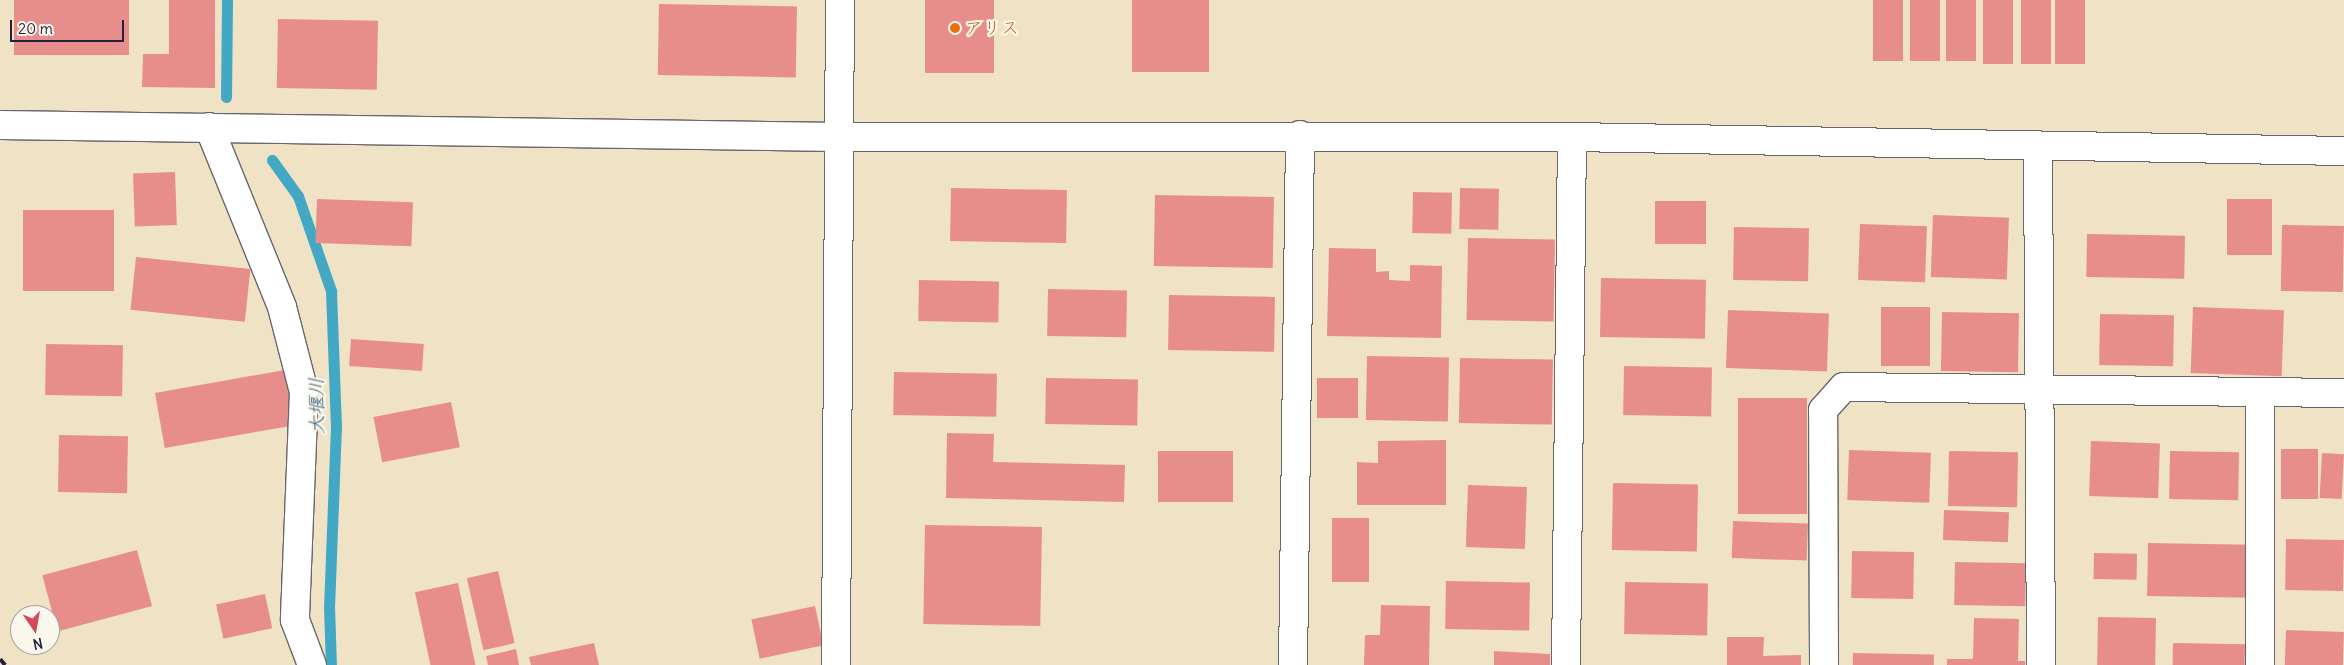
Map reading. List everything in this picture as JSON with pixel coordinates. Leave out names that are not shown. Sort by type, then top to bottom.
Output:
[{"type":"street","points":[[836,665],[837,137],[840,0]]},
{"type":"street","points":[[0,125],[837,137],[1300,135],[1572,137],[2344,151]]},
{"type":"street","points":[[209,127],[282,308],[304,392],[295,620],[312,665]]},
{"type":"street","points":[[1293,665],[1300,135]]},
{"type":"street","points":[[1566,665],[1572,137]]},
{"type":"street","points":[[2038,146],[2041,665]]},
{"type":"street","points":[[1824,665],[1823,410],[1844,387],[2344,393]]},
{"type":"street","points":[[2260,392],[2260,665]]},
{"type":"building","points":[[14,0],[129,0],[129,55],[14,55]]},
{"type":"building","points":[[169,0],[215,0],[215,88],[142,87],[143,54],[169,54]]},
{"type":"building","points":[[925,0],[994,0],[994,73],[925,73]]},
{"type":"building","points":[[1132,0],[1209,0],[1209,72],[1132,72]]},
{"type":"building","points":[[1873,0],[1903,0],[1903,61],[1873,61]]},
{"type":"building","points":[[1910,0],[1940,0],[1940,61],[1910,61]]},
{"type":"building","points":[[1946,0],[1976,0],[1976,61],[1946,61]]},
{"type":"building","points":[[1983,0],[2013,0],[2013,64],[1983,64]]},
{"type":"building","points":[[2021,0],[2051,0],[2051,64],[2021,64]]},
{"type":"building","points":[[2055,0],[2085,0],[2085,64],[2055,64]]},
{"type":"building","points":[[659,4],[797,6],[796,77],[658,75]]},
{"type":"building","points":[[278,19],[378,21],[377,90],[277,88]]},
{"type":"building","points":[[175,172],[177,225],[135,226],[133,173]]},
{"type":"building","points":[[951,188],[1067,190],[1066,243],[950,241]]},
{"type":"building","points":[[1460,188],[1499,189],[1498,230],[1459,229]]},
{"type":"building","points":[[1413,192],[1452,193],[1451,234],[1412,233]]},
{"type":"building","points":[[1155,195],[1274,197],[1273,268],[1154,266]]},
{"type":"building","points":[[317,199],[413,202],[411,246],[315,243]]},
{"type":"building","points":[[2227,199],[2272,199],[2272,255],[2227,255]]},
{"type":"building","points":[[1655,201],[1706,201],[1706,244],[1655,244]]},
{"type":"building","points":[[23,210],[114,210],[114,291],[23,291]]},
{"type":"building","points":[[1933,215],[2009,218],[2007,280],[1931,277]]},
{"type":"building","points":[[1860,224],[1927,226],[1925,282],[1858,280]]},
{"type":"building","points":[[2282,225],[2344,226],[2343,292],[2281,291]]},
{"type":"building","points":[[1734,227],[1809,228],[1808,281],[1733,280]]},
{"type":"building","points":[[2087,234],[2185,236],[2184,279],[2086,277]]},
{"type":"building","points":[[1468,238],[1555,240],[1554,322],[1467,320]]},
{"type":"building","points":[[1329,248],[1376,249],[1376,272],[1389,271],[1389,280],[1410,281],[1410,265],[1442,266],[1441,338],[1327,336]]},
{"type":"building","points":[[136,257],[250,269],[245,322],[130,310]]},
{"type":"building","points":[[1601,278],[1706,280],[1705,339],[1600,337]]},
{"type":"building","points":[[919,280],[999,281],[998,322],[918,321]]},
{"type":"building","points":[[1048,289],[1127,290],[1126,337],[1047,336]]},
{"type":"building","points":[[1169,295],[1275,297],[1274,352],[1168,350]]},
{"type":"building","points":[[1881,307],[1930,307],[1930,366],[1881,366]]},
{"type":"building","points":[[2193,307],[2284,310],[2282,376],[2191,373]]},
{"type":"building","points":[[1728,310],[1829,314],[1827,371],[1726,368]]},
{"type":"building","points":[[1942,312],[2019,313],[2018,372],[1941,371]]},
{"type":"building","points":[[2100,314],[2174,315],[2173,366],[2099,365]]},
{"type":"building","points":[[351,339],[424,344],[422,371],[349,366]]},
{"type":"building","points":[[46,344],[123,345],[122,396],[45,395]]},
{"type":"building","points":[[1367,356],[1449,357],[1448,421],[1366,420]]},
{"type":"building","points":[[1460,358],[1553,360],[1552,425],[1459,423]]},
{"type":"building","points":[[1624,366],[1712,368],[1711,417],[1623,415]]},
{"type":"building","points":[[285,370],[295,425],[165,448],[155,393]]},
{"type":"building","points":[[894,372],[997,374],[996,417],[893,415]]},
{"type":"building","points":[[1046,378],[1138,380],[1137,426],[1045,424]]},
{"type":"building","points":[[1317,378],[1358,378],[1358,418],[1317,418]]},
{"type":"building","points":[[1738,398],[1807,398],[1807,514],[1738,514]]},
{"type":"building","points":[[451,402],[460,447],[382,462],[373,417]]},
{"type":"building","points":[[947,433],[994,434],[993,462],[1125,465],[1124,502],[946,498]]},
{"type":"building","points":[[59,435],[128,436],[127,493],[58,492]]},
{"type":"building","points":[[1446,440],[1446,505],[1357,505],[1357,462],[1378,463],[1378,441]]},
{"type":"building","points":[[2091,441],[2160,443],[2158,498],[2089,496]]},
{"type":"building","points":[[2281,449],[2318,449],[2318,499],[2281,499]]},
{"type":"building","points":[[1849,450],[1931,453],[1929,503],[1847,500]]},
{"type":"building","points":[[1158,451],[1233,451],[1233,502],[1158,502]]},
{"type":"building","points":[[1949,451],[2018,452],[2017,507],[1948,506]]},
{"type":"building","points":[[2170,451],[2239,452],[2238,500],[2169,499]]},
{"type":"building","points":[[2322,453],[2344,454],[2342,499],[2320,498]]},
{"type":"building","points":[[1613,483],[1698,484],[1697,551],[1612,550]]},
{"type":"building","points":[[1468,485],[1527,487],[1525,549],[1466,547]]},
{"type":"building","points":[[1944,510],[2009,512],[2008,542],[1943,540]]},
{"type":"building","points":[[1332,518],[1369,518],[1369,582],[1332,582]]},
{"type":"building","points":[[1733,521],[1808,524],[1807,561],[1732,558]]},
{"type":"building","points":[[925,525],[1042,527],[1040,626],[923,624]]},
{"type":"building","points":[[2286,539],[2344,540],[2343,591],[2285,590]]},
{"type":"building","points":[[2148,543],[2251,545],[2250,598],[2147,596]]},
{"type":"building","points":[[137,550],[152,606],[60,631],[60,605],[50,605],[42,575]]},
{"type":"building","points":[[1852,551],[1914,552],[1913,599],[1851,598]]},
{"type":"building","points":[[2094,553],[2137,554],[2137,580],[2094,579]]},
{"type":"building","points":[[1955,562],[2026,563],[2025,606],[1954,605]]},
{"type":"building","points":[[498,571],[515,643],[483,650],[467,578]]},
{"type":"building","points":[[1446,581],[1530,582],[1529,630],[1445,629]]},
{"type":"building","points":[[1625,582],[1708,583],[1707,635],[1624,634]]},
{"type":"building","points":[[458,583],[475,665],[430,665],[415,592]]},
{"type":"building","points":[[265,594],[272,628],[223,639],[216,604]]},
{"type":"building","points":[[1381,605],[1430,606],[1429,665],[1364,665],[1365,635],[1380,635]]},
{"type":"building","points":[[815,606],[823,645],[760,659],[751,620]]},
{"type":"building","points":[[2098,617],[2156,618],[2155,665],[2097,665]]},
{"type":"building","points":[[1974,618],[2019,619],[2018,661],[2025,661],[2025,665],[1947,665],[1947,659],[1973,659]]},
{"type":"building","points":[[2286,630],[2344,632],[2343,665],[2285,665]]},
{"type":"building","points":[[1727,637],[1764,637],[1763,656],[1801,655],[1801,665],[1727,665]]},
{"type":"building","points":[[594,643],[599,665],[531,665],[529,657]]},
{"type":"building","points":[[2173,643],[2245,644],[2245,665],[2173,665]]},
{"type":"building","points":[[516,649],[519,665],[488,665],[486,656]]},
{"type":"building","points":[[1494,651],[1550,654],[1550,665],[1494,665]]},
{"type":"building","points":[[1853,653],[1934,654],[1934,665],[1853,665]]},
{"type":"waterway","name":"大堰川","points":[[226,97],[227,0]]},
{"type":"waterway","name":"大堰川","points":[[272,160],[298,196],[331,291],[336,426],[329,606],[331,665]]},
{"type":"railway","points":[[0,659],[5,665]]},
{"type":"place","name":"アリス","points":[[955,28]]}]
